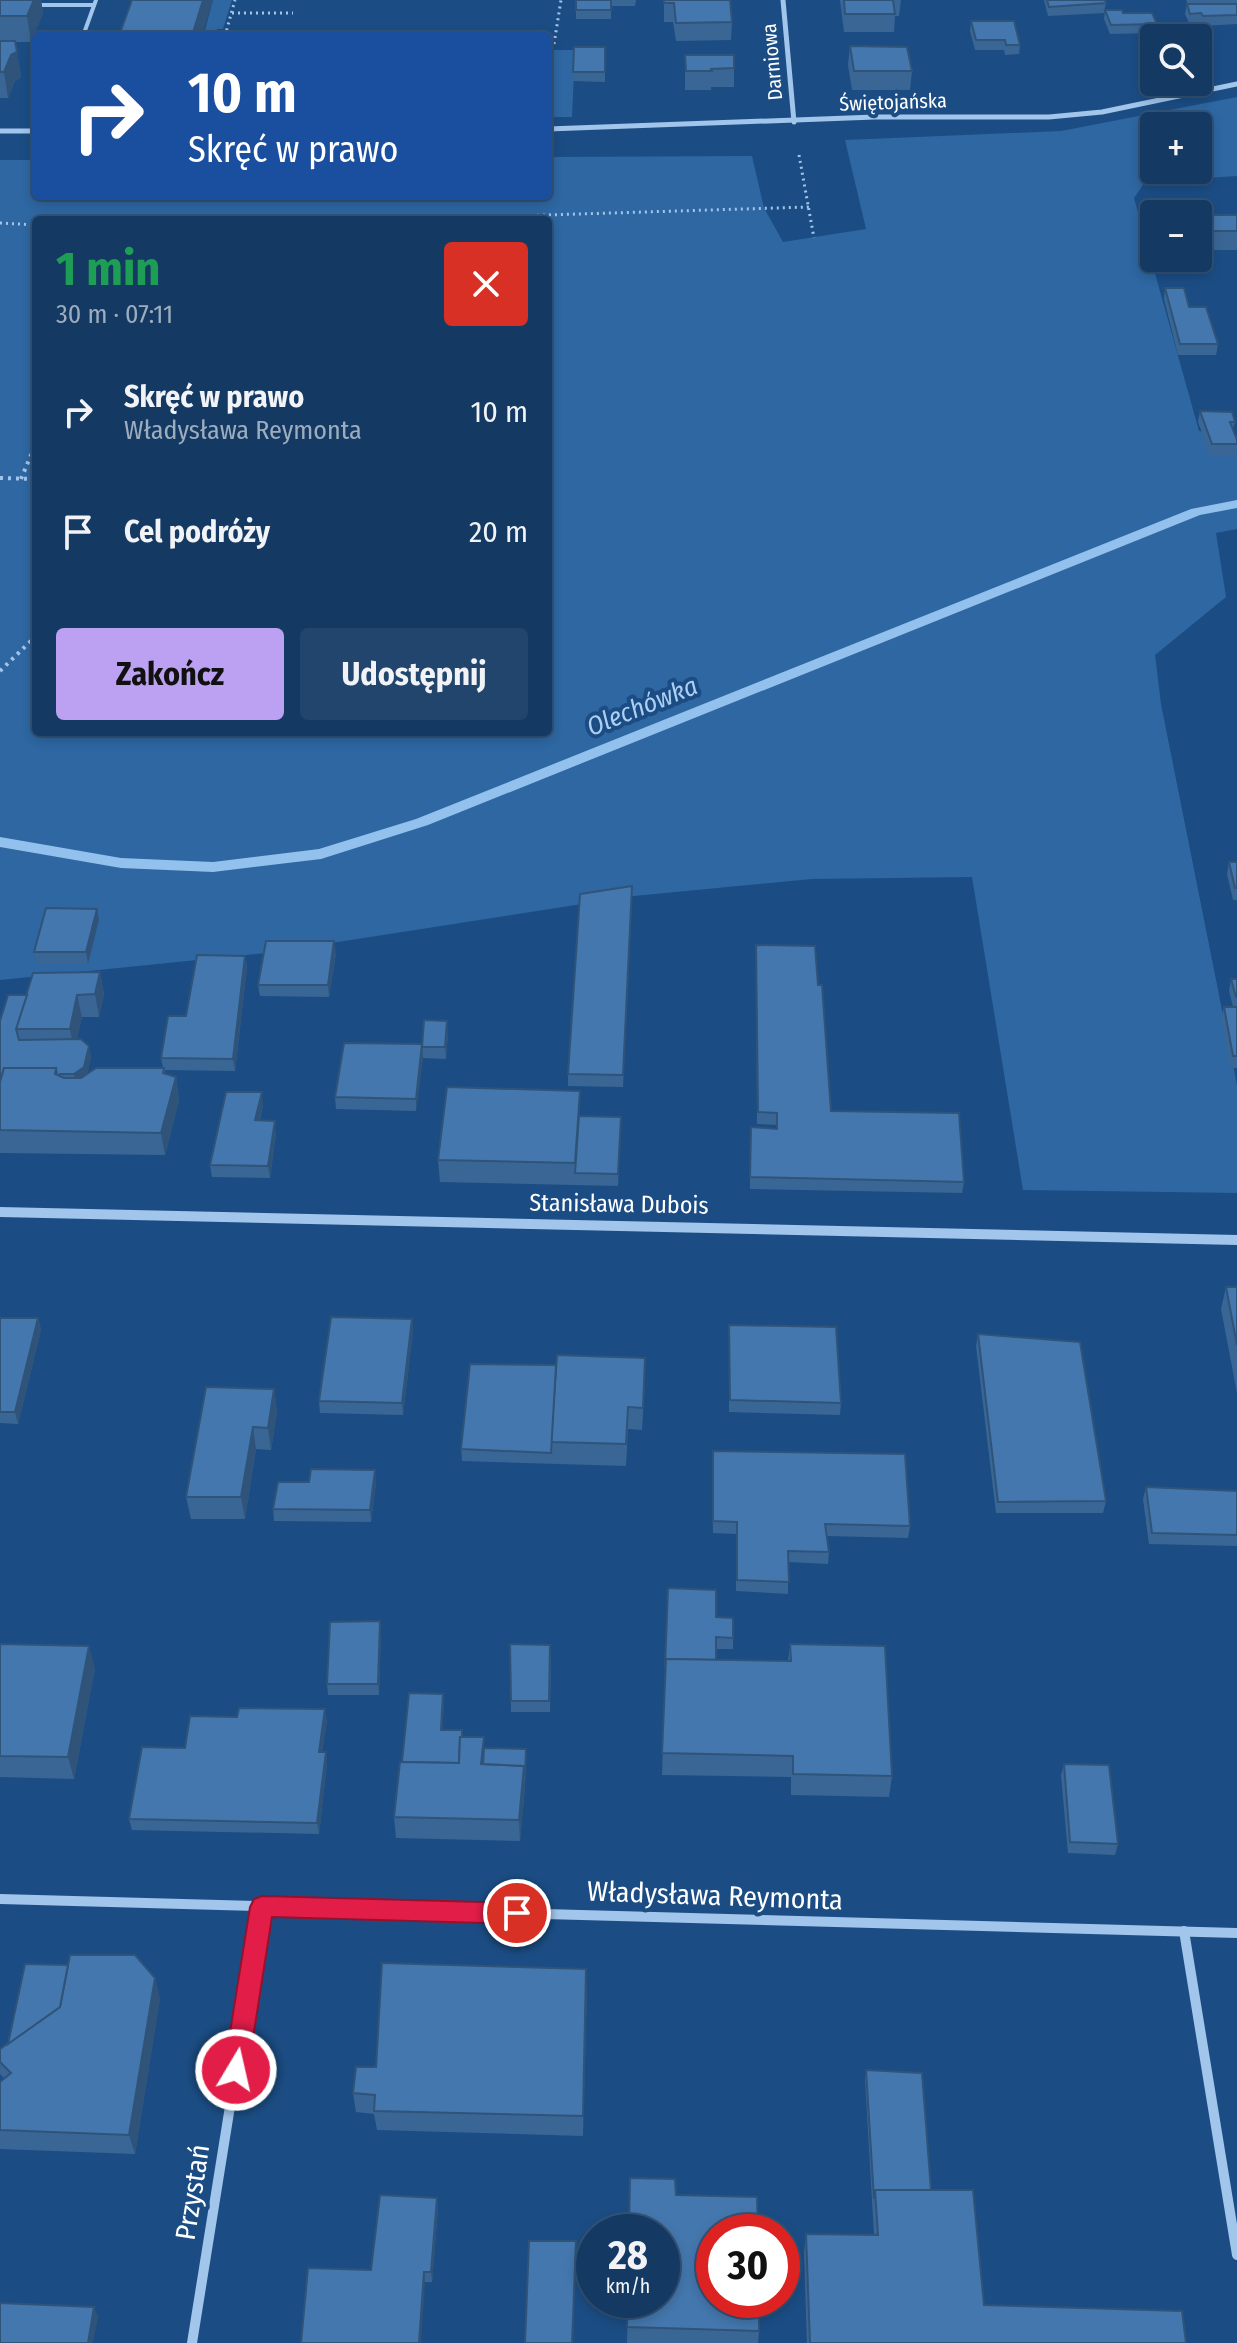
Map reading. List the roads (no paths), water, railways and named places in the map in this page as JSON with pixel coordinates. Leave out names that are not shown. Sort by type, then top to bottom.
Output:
[{"type":"street","name":"Darniowa","points":[[783,0],[794,122]]},
{"type":"street","name":"Świętojańska","points":[[552,129],[875,117],[1072,115],[1237,84]]},
{"type":"street","points":[[0,131],[32,131]]},
{"type":"street","name":"Stanisława Dubois","points":[[0,1212],[1237,1240]]},
{"type":"street","name":"Władysława Reymonta","points":[[0,1899],[1237,1933]]},
{"type":"street","name":"Przystań","points":[[192,2343],[262,1907]]},
{"type":"street","points":[[1184,1931],[1237,2255]]},
{"type":"lane","points":[[28,5],[95,2],[84,32]]},
{"type":"waterway","name":"Olechówka","points":[[0,842],[121,863],[213,867],[321,854],[422,822],[1196,512],[1237,504]]}]
